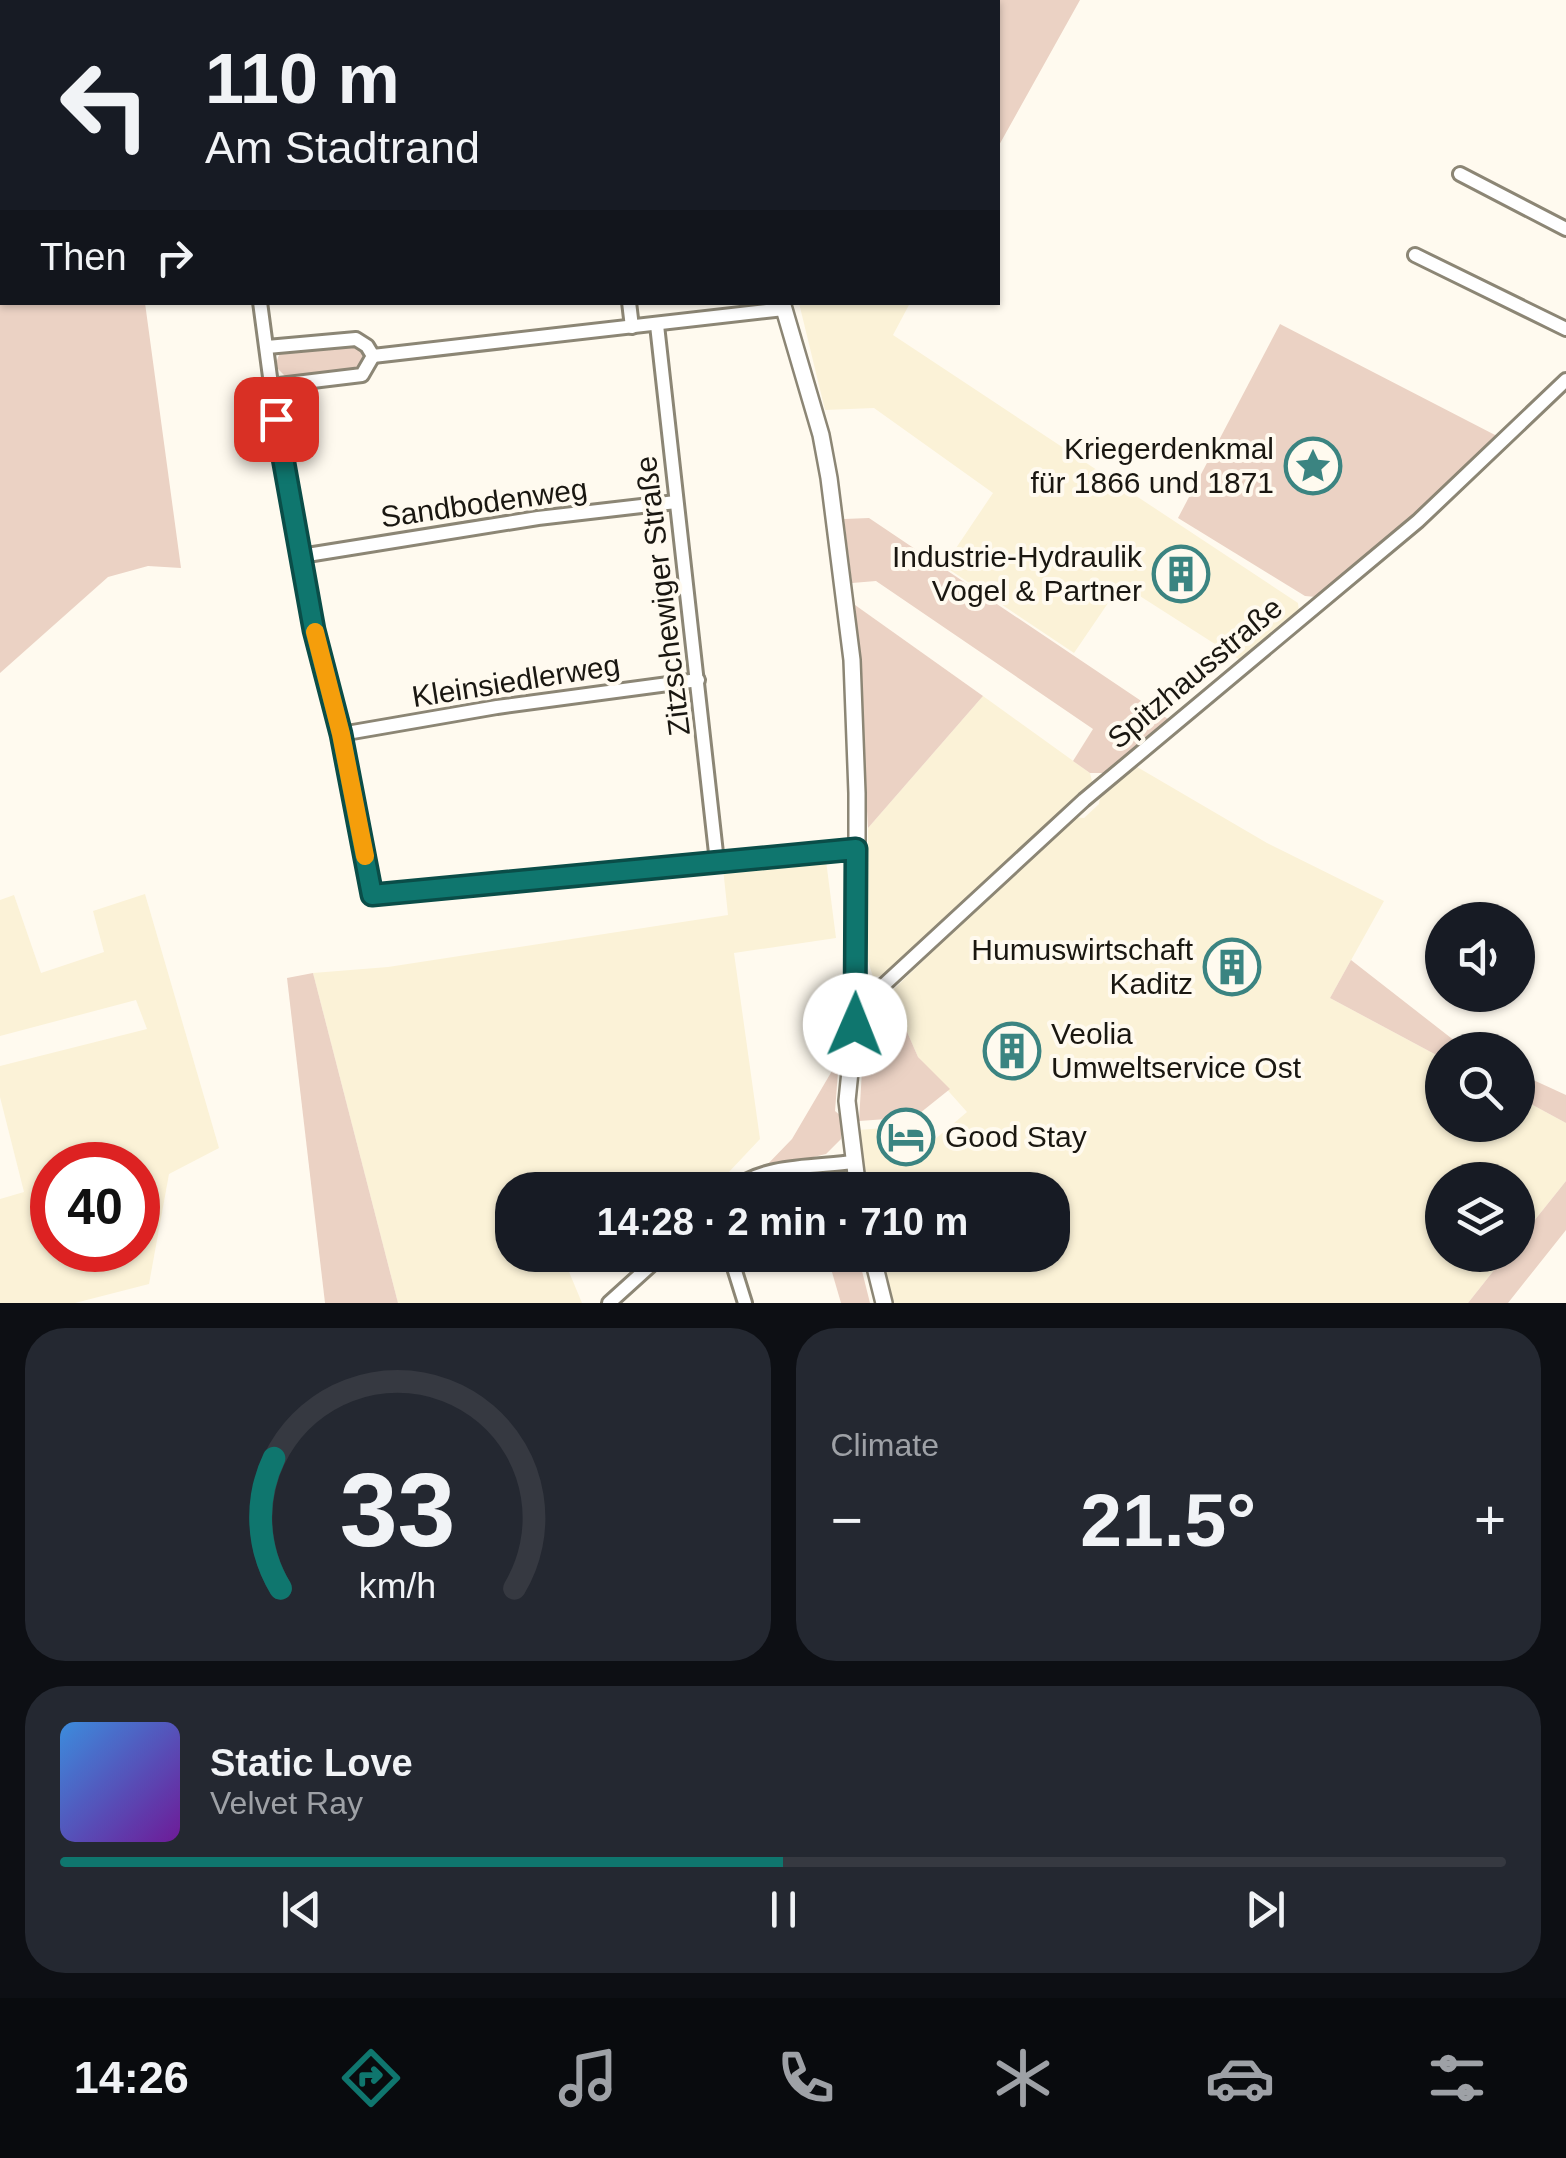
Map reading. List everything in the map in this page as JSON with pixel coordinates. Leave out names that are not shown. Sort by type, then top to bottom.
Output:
[{"type":"street","points":[[1460,174],[1566,229]]},
{"type":"street","points":[[1415,256],[1566,329]]},
{"type":"street","points":[[260,305],[280,452],[372,895],[856,849]]},
{"type":"street","points":[[629,305],[632,327]]},
{"type":"street","points":[[373,356],[657,326],[783,306],[821,435],[852,660],[857,1002],[847,1100],[855,1172]]},
{"type":"street","name":"Zitzschewiger Straße","points":[[657,326],[718,862]]},
{"type":"street","points":[[266,348],[356,339],[373,356]]},
{"type":"street","points":[[272,386],[362,375],[373,356]]},
{"type":"street","name":"Spitzhausstraße","points":[[857,1002],[874,994],[1088,796],[1418,521],[1566,380]]},
{"type":"street","name":"Sandbodenweg","points":[[301,556],[538,518],[676,502]]},
{"type":"street","name":"Kleinsiedlerweg","points":[[341,734],[497,707],[698,680]]},
{"type":"street","points":[[773,1172],[853,1162]]},
{"type":"street","points":[[610,1303],[644,1272]]},
{"type":"street","points":[[735,1272],[745,1303]]},
{"type":"street","points":[[876,1272],[884,1303]]},
{"type":"shaded area","points":[[1000,0],[1080,0],[1000,143]]},
{"type":"shaded area","points":[[0,305],[145,305],[181,568],[148,566],[108,577],[0,673]]},
{"type":"shaded area","points":[[799,305],[909,305],[893,335],[1298,603],[1299,612],[1240,660],[1121,584],[1074,653],[944,566],[993,493],[874,408],[825,410]]},
{"type":"shaded area","points":[[1280,324],[1497,436],[1415,516],[1316,597],[1305,596],[1178,518]]},
{"type":"shaded area","points":[[354,344],[368,353],[361,369],[288,379],[275,366],[280,352]]},
{"type":"shaded area","points":[[869,518],[1171,721],[1110,773],[1090,773],[1073,761],[1093,729],[876,581],[852,583],[844,519]]},
{"type":"shaded area","points":[[855,605],[983,696],[868,828]]},
{"type":"shaded area","name":"Humuswirtschaft Kaditz","points":[[983,696],[1090,773],[1093,785],[888,975],[873,977],[868,961],[868,828]]},
{"type":"shaded area","points":[[1132,764],[1267,843],[1384,901],[1330,998],[1425,1049],[1425,1142],[1535,1142],[1535,1106],[1566,1123],[1566,1181],[1535,1220],[1535,1162],[1425,1162],[1425,1272],[1493,1272],[1468,1303],[894,1303],[886,1272],[1070,1272],[1070,1172],[866,1172],[858,1130],[885,1128],[891,1158],[920,1152],[967,1112],[918,1057],[890,993],[1071,817],[1084,818],[1099,804],[1101,790]]},
{"type":"shaded area","points":[[824,845],[836,938],[734,953],[760,1139],[729,1172],[495,1172],[495,1272],[569,1272],[582,1303],[398,1303],[313,973],[388,967],[728,915],[722,859]]},
{"type":"shaded area","points":[[145,894],[219,1148],[169,1174],[160,1224],[160,1142],[30,1142],[30,1272],[151,1272],[149,1284],[75,1303],[0,1303],[0,1199],[24,1192],[0,1097],[0,1066],[147,1029],[136,1000],[0,1036],[0,900],[14,895],[41,973],[104,952],[93,911]]},
{"type":"shaded area","points":[[1351,960],[1443,1032],[1425,1032],[1425,1049],[1330,998]]},
{"type":"shaded area","points":[[313,973],[398,1303],[325,1303],[287,978]]},
{"type":"shaded area","points":[[890,993],[918,1057],[950,1089],[915,1117],[859,1121],[864,1036],[870,1011]]},
{"type":"shaded area","points":[[839,1059],[835,1111],[841,1116],[841,1139],[826,1154],[763,1169],[792,1139]]},
{"type":"shaded area","points":[[1535,1081],[1566,1095],[1566,1123],[1535,1106]]},
{"type":"shaded area","points":[[1566,1181],[1566,1230],[1535,1269],[1535,1220]]},
{"type":"shaded area","points":[[832,1272],[862,1272],[870,1303],[841,1303]]},
{"type":"shaded area","points":[[1493,1272],[1533,1272],[1508,1303],[1468,1303]]},
{"type":"slow traffic","points":[[315,632],[341,734],[365,856]]},
{"type":"place","name":"Kriegerdenkmal für 1866 und 1871","points":[[1313,466]]},
{"type":"place","name":"Industrie-Hydraulik Vogel & Partner","points":[[1181,574]]},
{"type":"place","name":"Humuswirtschaft Kaditz","points":[[1232,967]]},
{"type":"place","name":"Veolia Umweltservice Ost","points":[[1012,1051]]},
{"type":"place","name":"Good Stay","points":[[906,1137]]},
{"type":"route","points":[[276,419],[314,630],[341,734],[372,895],[856,849],[855,1025]]}]
